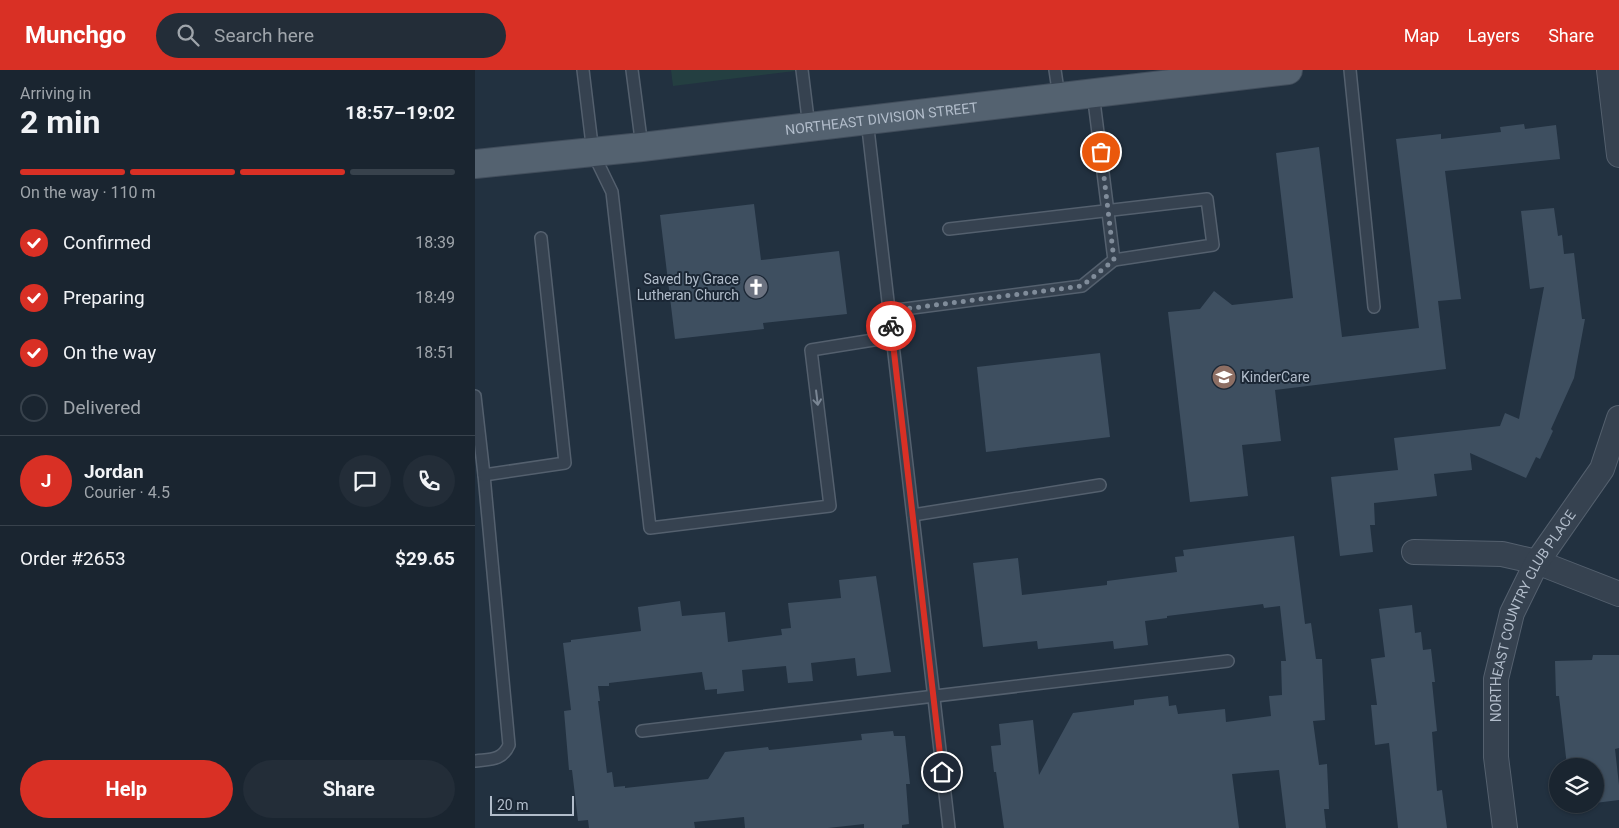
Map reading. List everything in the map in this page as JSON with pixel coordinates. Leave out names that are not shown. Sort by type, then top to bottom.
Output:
[{"type":"main road","name":"NORTHEAST DIVISION STREET","points":[[475,164],[593,153],[1093,93],[1246,72],[1288,70]]},
{"type":"street","points":[[1609,70],[1619,155]]},
{"type":"street","name":"NORTHEAST COUNTRY CLUB PLACE","points":[[1505,828],[1496,756],[1496,679],[1512,613],[1537,562],[1602,469],[1619,418]]},
{"type":"street","points":[[1414,552],[1502,554],[1537,562],[1619,594]]},
{"type":"lane","points":[[583,70],[593,153],[612,192],[650,528],[830,506],[811,350],[892,337]]},
{"type":"lane","points":[[632,70],[642,147]]},
{"type":"lane","points":[[802,70],[809,127]]},
{"type":"lane","points":[[1055,70],[1059,97]]},
{"type":"lane","points":[[1350,70],[1374,307]]},
{"type":"lane","points":[[1093,93],[1114,260]]},
{"type":"lane","points":[[867,120],[949,828]]},
{"type":"lane","points":[[889,311],[1082,286],[1114,260],[1213,245],[1207,199],[949,230]]},
{"type":"lane","points":[[484,475],[565,464],[541,238]]},
{"type":"lane","points":[[475,396],[509,745],[500,758],[475,761]]},
{"type":"lane","points":[[913,515],[1100,485]]},
{"type":"lane","points":[[642,731],[1228,661]]},
{"type":"green space","points":[[671,70],[803,70],[673,86]]},
{"type":"building","points":[[1524,124],[1525,129],[1556,125],[1560,159],[1445,171],[1461,299],[1438,301],[1446,369],[1275,390],[1281,441],[1242,445],[1248,496],[1190,502],[1168,312],[1200,309],[1214,291],[1232,305],[1293,298],[1276,153],[1319,147],[1342,337],[1419,328],[1396,139],[1441,134],[1441,139],[1501,132],[1500,127]]},
{"type":"building","name":"Saved by Grace Lutheran Church","points":[[754,204],[761,260],[839,251],[847,314],[763,323],[764,329],[675,339],[660,215]]},
{"type":"building","points":[[1554,208],[1558,236],[1562,235],[1564,254],[1574,253],[1582,319],[1585,319],[1574,378],[1540,459],[1536,457],[1526,478],[1470,453],[1472,470],[1434,474],[1437,496],[1374,503],[1375,525],[1370,525],[1373,552],[1340,556],[1331,477],[1398,470],[1394,438],[1500,426],[1505,413],[1519,419],[1544,287],[1530,289],[1521,211]]},
{"type":"building","points":[[1100,353],[1110,437],[986,452],[977,367]]},
{"type":"building","points":[[1294,536],[1305,624],[1311,623],[1316,659],[1322,659],[1325,720],[1313,721],[1319,765],[1327,764],[1329,809],[1324,809],[1326,828],[1286,828],[1279,770],[1232,774],[1239,828],[1004,828],[991,746],[1001,745],[999,724],[1033,720],[1039,775],[1073,713],[1134,705],[1134,700],[1168,696],[1169,706],[1176,705],[1178,714],[1225,709],[1226,722],[1271,716],[1269,696],[1282,695],[1281,661],[1286,661],[1280,606],[1264,608],[1263,604],[1167,616],[1167,618],[1145,621],[1148,645],[1114,649],[1113,641],[1038,649],[1037,641],[983,647],[973,563],[1018,558],[1022,595],[1107,585],[1107,581],[1177,572],[1175,557],[1184,556],[1183,550]]},
{"type":"building","points":[[876,576],[891,672],[857,676],[855,658],[811,663],[813,681],[788,683],[786,666],[742,670],[744,691],[717,694],[717,689],[705,690],[702,672],[609,683],[609,686],[598,686],[600,701],[598,701],[607,773],[612,772],[614,787],[625,786],[625,788],[708,779],[725,752],[768,747],[769,750],[862,740],[861,734],[893,731],[894,736],[905,736],[910,784],[906,784],[909,824],[902,825],[902,828],[864,828],[864,824],[828,828],[745,828],[744,817],[694,822],[695,828],[589,828],[588,820],[578,821],[572,770],[569,770],[564,711],[571,710],[563,643],[571,642],[571,640],[641,631],[638,607],[680,601],[682,616],[725,612],[728,642],[782,635],[781,629],[791,628],[788,603],[841,598],[839,580]]},
{"type":"building","points":[[1412,605],[1415,633],[1421,632],[1423,650],[1431,649],[1435,682],[1432,682],[1437,731],[1432,732],[1437,791],[1442,790],[1447,828],[1398,828],[1389,743],[1375,745],[1371,705],[1377,705],[1371,659],[1385,657],[1379,609]]},
{"type":"building","points":[[1593,655],[1619,655],[1619,748],[1615,749],[1619,800],[1604,802],[1604,758],[1566,758],[1559,696],[1556,696],[1555,661],[1592,660]]},
{"type":"way so far","points":[[891,326],[889,311],[1082,286],[1114,260],[1101,152]]},
{"type":"place","name":"Saved by Grace Lutheran Church","points":[[756,287]]},
{"type":"place","name":"KinderCare","points":[[1224,377]]},
{"type":"route","points":[[891,326],[942,772]]}]
